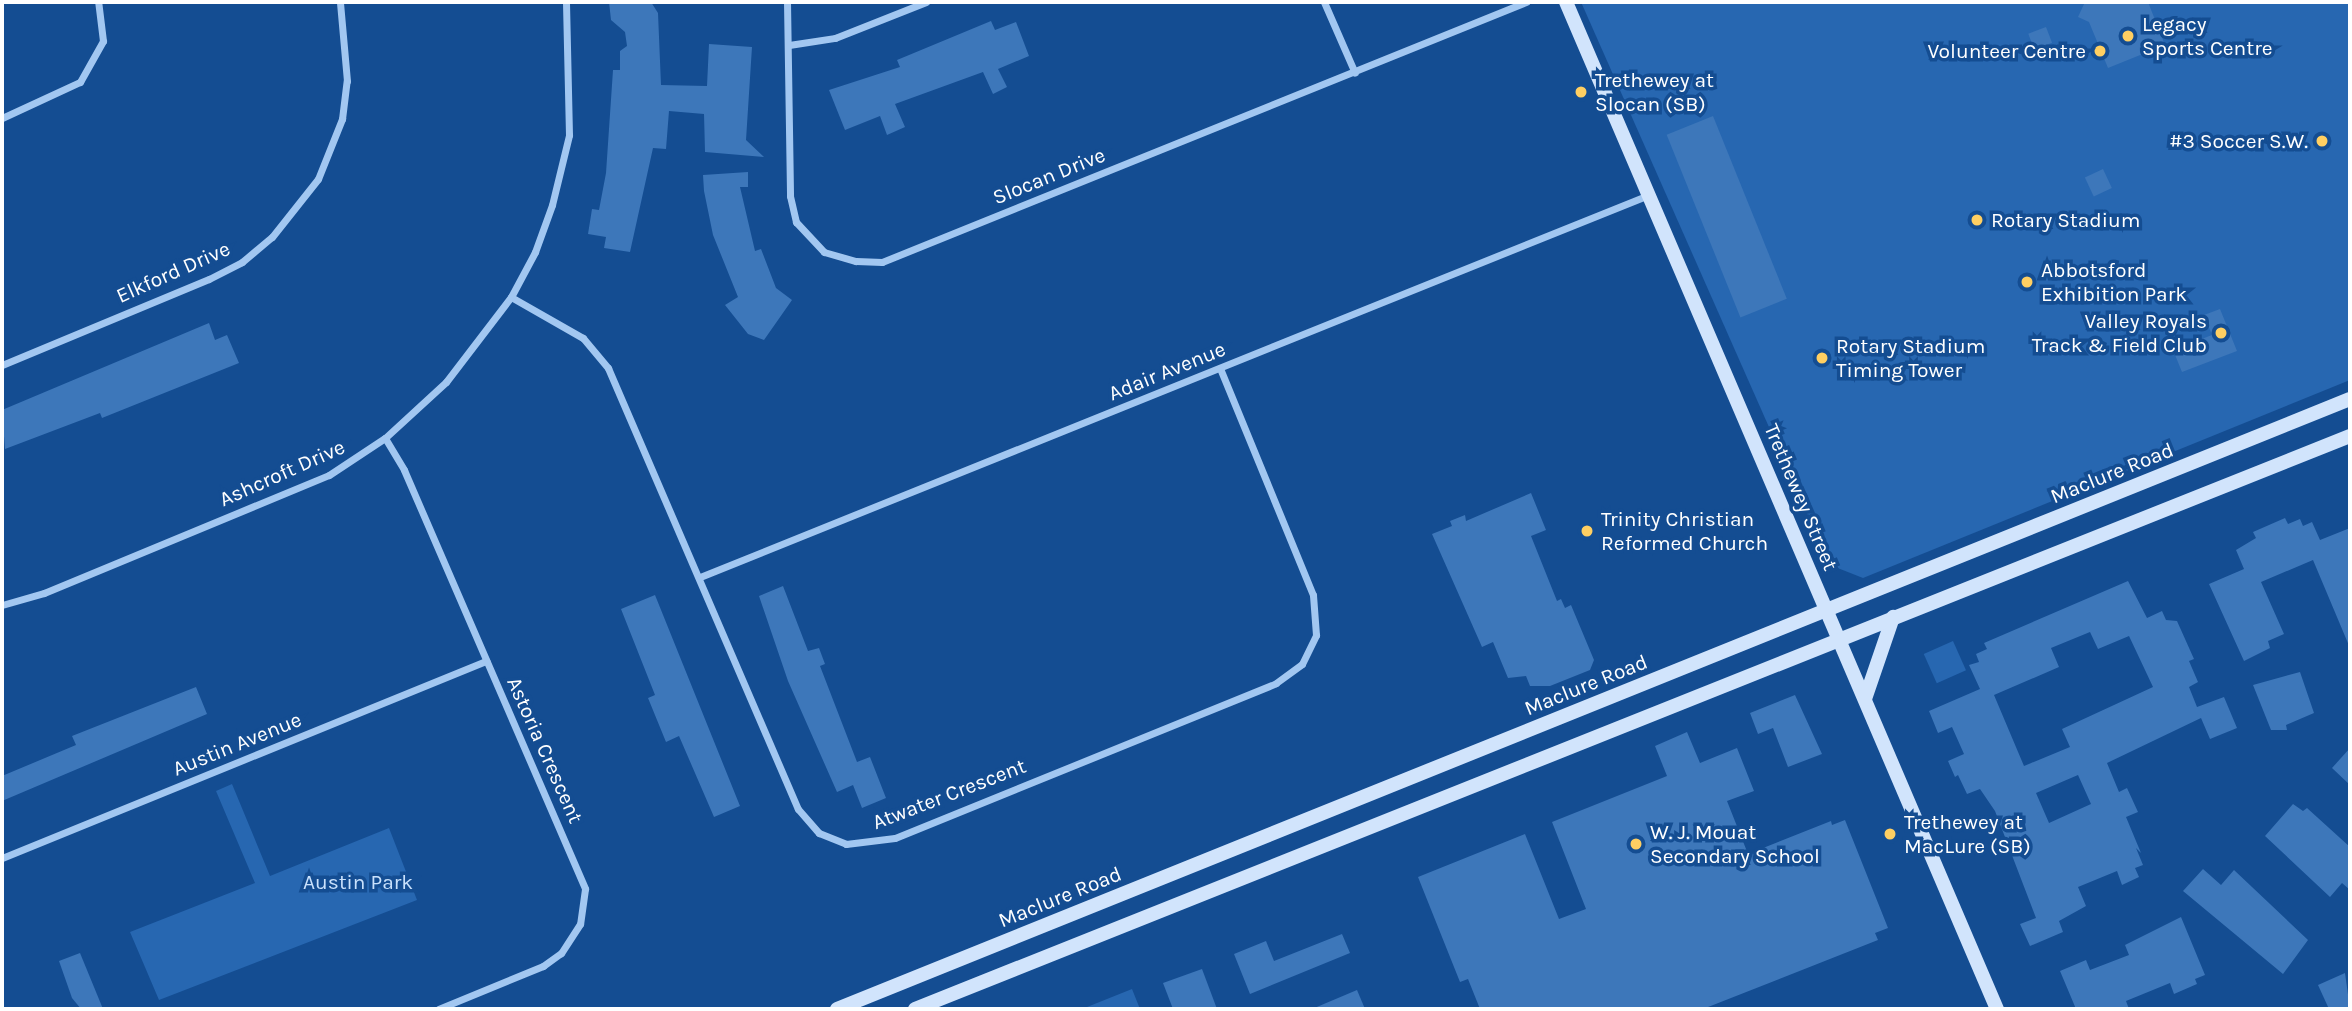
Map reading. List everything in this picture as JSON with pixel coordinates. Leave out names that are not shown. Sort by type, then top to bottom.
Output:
[{"type":"main road","name":"Trethewey Street","points":[[1566,2],[1646,196],[1997,1009]]},
{"type":"main road","name":"Maclure Road","points":[[837,1009],[2350,399]]},
{"type":"main road","points":[[915,1009],[2350,436]]},
{"type":"main road","points":[[1865,699],[1893,617]]},
{"type":"street","points":[[2,118],[80,82],[103,41],[98,2]]},
{"type":"street","name":"Elkford Drive","points":[[2,365],[209,279],[242,262],[272,237],[318,179],[342,119],[347,81],[340,2]]},
{"type":"street","name":"Ashcroft Drive","points":[[2,605],[44,593],[329,475],[385,438],[446,382],[511,297],[552,205],[569,135],[566,2]]},
{"type":"street","name":"Slocan Drive","points":[[787,2],[790,196],[796,222],[824,252],[856,261],[881,262],[1526,2]]},
{"type":"street","points":[[789,45],[835,38],[926,2]]},
{"type":"street","points":[[1324,2],[1354,73]]},
{"type":"street","name":"Adair Avenue","points":[[700,577],[1646,196]]},
{"type":"street","name":"Atwater Crescent","points":[[511,297],[598,351],[808,824],[829,840],[846,844],[895,838],[1276,683],[1302,664],[1316,635],[1313,595],[1220,368]]},
{"type":"street","name":"Astoria Crescent","points":[[385,438],[404,470],[582,876],[586,905],[574,937],[543,966],[438,1009]]},
{"type":"street","name":"Austin Avenue","points":[[2,858],[486,661]]},
{"type":"green space","name":"Rotary Stadium","points":[[1581,2],[2350,2],[2350,380],[1863,578],[1830,565]]},
{"type":"green space","points":[[1953,641],[1966,670],[1937,683],[1924,654]]},
{"type":"green space","name":"Austin Park","points":[[232,784],[270,876],[389,828],[417,900],[159,1000],[130,932],[255,883],[216,791]]},
{"type":"green space","points":[[1132,989],[1140,1009],[1082,1009]]},
{"type":"building","points":[[609,2],[651,2],[658,13],[661,85],[707,86],[709,44],[752,47],[746,140],[764,157],[705,152],[704,114],[669,111],[666,149],[653,148],[630,252],[604,248],[606,237],[588,234],[592,209],[599,210],[606,173],[613,70],[620,70],[620,51],[627,46],[625,32],[611,20]]},
{"type":"building","name":"Legacy Sports Centre","points":[[2085,2],[2148,2],[2165,45],[2108,68],[2089,22],[2078,17]]},
{"type":"building","points":[[991,21],[995,30],[1016,22],[1029,56],[998,69],[1007,87],[993,94],[983,72],[895,104],[905,127],[887,135],[880,116],[845,130],[829,90],[900,67],[897,60]]},
{"type":"building","points":[[2046,27],[2052,43],[2034,50],[2028,34]]},
{"type":"building","points":[[1713,116],[1787,299],[1740,317],[1667,135]]},
{"type":"building","points":[[2103,169],[2112,188],[2094,196],[2085,177]]},
{"type":"building","points":[[748,172],[748,187],[740,187],[755,251],[761,249],[776,288],[792,300],[764,340],[748,334],[725,305],[738,297],[713,235],[704,191],[703,175]]},
{"type":"building","points":[[2220,309],[2237,351],[2182,372],[2173,350],[2212,335],[2204,315]]},
{"type":"building","points":[[209,323],[215,340],[227,335],[239,363],[102,418],[100,413],[5,449],[2,410]]},
{"type":"building","points":[[1531,493],[1546,530],[1531,536],[1557,601],[1561,599],[1565,608],[1571,605],[1594,660],[1590,670],[1550,686],[1530,686],[1526,676],[1508,678],[1493,642],[1482,647],[1432,534],[1452,526],[1450,521],[1465,515],[1466,521]]},
{"type":"building","points":[[2285,518],[2288,524],[2300,519],[2303,526],[2312,522],[2320,540],[2350,528],[2350,648],[2313,560],[2261,582],[2284,634],[2268,641],[2270,648],[2244,661],[2209,584],[2244,569],[2236,550],[2256,538],[2253,532]]},
{"type":"building","points":[[2128,581],[2147,618],[2162,611],[2166,620],[2177,621],[2194,659],[2189,661],[2198,682],[2189,687],[2197,707],[2224,697],[2237,728],[2210,739],[2201,718],[2107,763],[2119,792],[2127,788],[2138,812],[2126,817],[2141,853],[2136,848],[2143,865],[2135,868],[2139,877],[2122,885],[2117,871],[2078,887],[2086,906],[2059,921],[2063,932],[2030,946],[2020,924],[2036,918],[1995,811],[1980,789],[1967,794],[1958,775],[1955,777],[1948,761],[1964,754],[1952,727],[1938,733],[1929,711],[1980,689],[1969,665],[1979,662],[1976,654],[1987,649],[1984,643]],"holes":[[[2090,632],[2098,649],[2129,636],[2153,687],[2062,729],[2070,747],[2024,766],[1994,695],[2059,667],[2051,648]],[[2078,775],[2091,804],[2049,823],[2036,793]]]},
{"type":"building","points":[[783,586],[808,651],[819,648],[825,664],[820,666],[857,762],[870,757],[886,798],[862,808],[853,785],[837,792],[788,681],[759,596]]},
{"type":"building","points":[[655,595],[740,806],[714,817],[679,736],[666,742],[648,698],[655,695],[621,609]]},
{"type":"building","points":[[2300,672],[2314,713],[2286,725],[2287,730],[2271,730],[2253,685]]},
{"type":"building","points":[[196,687],[207,714],[2,801],[2,776],[76,745],[72,736]]},
{"type":"building","points":[[1795,695],[1822,754],[1788,767],[1773,728],[1758,734],[1750,713]]},
{"type":"building","points":[[1687,732],[1700,763],[1737,748],[1754,791],[1727,801],[1748,854],[1831,821],[1832,825],[1845,820],[1888,928],[1875,933],[1878,940],[1703,1009],[1480,1009],[1468,979],[1460,982],[1418,877],[1525,834],[1559,919],[1586,909],[1552,822],[1667,776],[1655,746]]},
{"type":"building","points":[[2350,748],[2350,785],[2332,768]]},
{"type":"building","points":[[2293,804],[2303,811],[2307,808],[2350,847],[2350,890],[2342,883],[2330,897],[2265,836]]},
{"type":"building","points":[[2203,869],[2221,885],[2234,870],[2308,940],[2283,974],[2183,891]]},
{"type":"building","points":[[2181,917],[2205,975],[2195,979],[2197,984],[2174,994],[2170,983],[2126,1001],[2129,1009],[2076,1009],[2060,971],[2086,960],[2090,970],[2129,955],[2125,945]]},
{"type":"building","points":[[1342,934],[1350,953],[1250,994],[1234,954],[1266,941],[1274,961]]},
{"type":"building","points":[[80,953],[103,1009],[81,1009],[72,998],[59,961]]},
{"type":"building","points":[[1202,969],[1217,1009],[1173,1009],[1163,983]]},
{"type":"building","points":[[2345,973],[2350,1009],[2329,1009],[2318,985]]},
{"type":"building","points":[[1357,990],[1365,1009],[1312,1009]]},
{"type":"place","name":"Legacy Sports Centre","points":[[2128,36]]},
{"type":"place","name":"Volunteer Centre","points":[[2100,51]]},
{"type":"place","name":"Trethewey at Slocan (SB)","points":[[1581,92]]},
{"type":"place","name":"#3 Soccer S.W.","points":[[2322,141]]},
{"type":"place","name":"Rotary Stadium","points":[[1977,220]]},
{"type":"place","name":"Abbotsford Exhibition Park","points":[[2027,282]]},
{"type":"place","name":"Valley Royals Track & Field Club","points":[[2221,333]]},
{"type":"place","name":"Rotary Stadium Timing Tower","points":[[1822,358]]},
{"type":"place","name":"Trinity Christian Reformed Church","points":[[1587,531]]},
{"type":"place","name":"Trethewey at MacLure (SB)","points":[[1890,834]]},
{"type":"place","name":"W. J. Mouat Secondary School","points":[[1636,844]]}]
